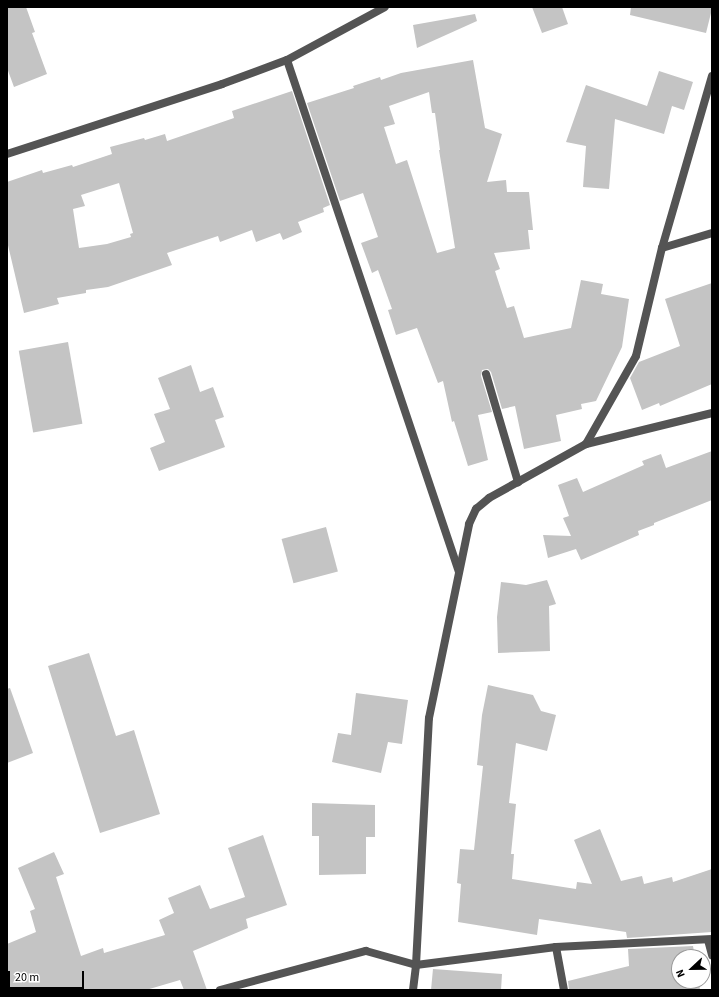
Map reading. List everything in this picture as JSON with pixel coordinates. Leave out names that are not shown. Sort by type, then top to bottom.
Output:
[{"type":"street","points":[[7,154],[222,84],[287,60],[385,7]]},
{"type":"street","points":[[287,60],[459,573]]},
{"type":"street","points":[[586,444],[636,356],[662,248],[712,76]]},
{"type":"street","points":[[662,248],[712,233]]},
{"type":"street","points":[[486,374],[518,482]]},
{"type":"street","points":[[413,990],[416,965],[429,718],[469,524],[476,509],[489,498],[586,444],[712,413]]},
{"type":"street","points":[[220,990],[366,951],[416,965],[556,947],[710,940],[712,955]]},
{"type":"street","points":[[556,947],[564,990]]},
{"type":"building","points":[[7,7],[26,7],[35,32],[32,33],[47,74],[14,87],[7,68]]},
{"type":"building","points":[[532,7],[562,7],[568,24],[542,33]]},
{"type":"building","points":[[631,7],[712,7],[712,9],[706,33],[630,15]]},
{"type":"building","points":[[475,14],[477,21],[417,48],[413,25]]},
{"type":"building","points":[[473,60],[485,128],[502,134],[487,182],[506,180],[507,192],[529,192],[533,230],[528,230],[530,249],[494,253],[500,269],[495,271],[507,308],[514,306],[524,338],[571,328],[581,280],[603,284],[601,294],[629,299],[622,347],[596,401],[581,404],[582,409],[556,415],[561,441],[524,449],[515,406],[502,409],[491,372],[488,369],[482,370],[481,376],[492,412],[478,415],[488,460],[468,466],[454,421],[452,422],[443,381],[438,383],[417,328],[396,335],[388,310],[392,309],[378,270],[372,273],[361,243],[378,237],[363,193],[340,201],[307,103],[354,88],[353,86],[380,77],[381,80],[401,73]],"holes":[[[429,92],[432,113],[435,113],[439,150],[455,248],[437,253],[407,160],[396,164],[384,127],[395,124],[389,106]]]},
{"type":"building","points":[[659,71],[693,82],[684,110],[672,106],[664,134],[615,119],[609,189],[583,187],[586,146],[566,142],[586,85],[647,106]]},
{"type":"building","points":[[292,91],[330,205],[323,208],[324,212],[298,222],[302,232],[283,240],[280,233],[256,242],[252,230],[220,242],[218,236],[167,253],[172,265],[108,287],[86,290],[86,293],[57,298],[59,304],[24,313],[7,241],[7,182],[42,170],[43,173],[72,165],[73,167],[112,154],[110,147],[144,138],[145,140],[165,134],[167,141],[234,118],[232,111]],"holes":[[[119,183],[133,233],[130,234],[131,237],[107,244],[79,248],[73,209],[85,206],[81,195]]]},
{"type":"building","points":[[712,283],[712,384],[660,406],[659,403],[642,410],[630,378],[639,362],[680,346],[665,299]]},
{"type":"building","points":[[68,342],[82,424],[33,432],[19,351]]},
{"type":"building","points":[[191,365],[200,392],[213,387],[224,417],[215,420],[225,447],[159,471],[150,448],[165,442],[154,414],[170,409],[158,378]]},
{"type":"building","points":[[712,451],[712,500],[654,523],[654,525],[638,531],[639,535],[581,560],[576,549],[548,558],[543,535],[571,536],[563,518],[569,516],[558,485],[577,478],[583,492],[644,465],[642,461],[661,454],[666,468]]},
{"type":"building","points":[[326,527],[338,571],[293,583],[282,539]]},
{"type":"building","points":[[547,580],[556,604],[549,606],[550,651],[498,653],[497,617],[501,582],[526,585]]},
{"type":"building","points":[[89,653],[116,736],[134,730],[160,814],[100,833],[48,666]]},
{"type":"building","points":[[488,685],[533,695],[541,711],[556,715],[547,751],[516,743],[509,803],[516,804],[511,854],[514,854],[512,879],[576,889],[577,882],[592,884],[574,840],[600,829],[621,881],[642,876],[644,884],[672,877],[673,882],[712,869],[712,932],[627,938],[626,932],[539,919],[537,935],[458,922],[461,884],[457,883],[460,849],[474,850],[483,766],[477,765],[482,715]]},
{"type":"building","points":[[10,688],[33,753],[7,763],[7,689]]},
{"type":"building","points":[[356,693],[408,700],[402,744],[388,742],[381,773],[332,762],[338,733],[351,735]]},
{"type":"building","points":[[312,803],[375,805],[375,837],[366,837],[366,874],[319,875],[319,836],[312,836]]},
{"type":"building","points":[[263,835],[287,905],[246,919],[248,928],[193,951],[207,990],[184,990],[180,980],[146,990],[7,990],[7,944],[36,932],[30,911],[35,909],[18,868],[54,852],[64,874],[56,877],[81,956],[103,948],[104,953],[165,935],[159,920],[174,913],[168,898],[200,885],[210,909],[245,897],[228,848]]},
{"type":"building","points":[[693,946],[694,949],[671,949],[671,989],[700,990],[569,990],[568,981],[629,966],[628,949]]},
{"type":"building","points":[[433,969],[502,974],[501,990],[431,990]]}]
